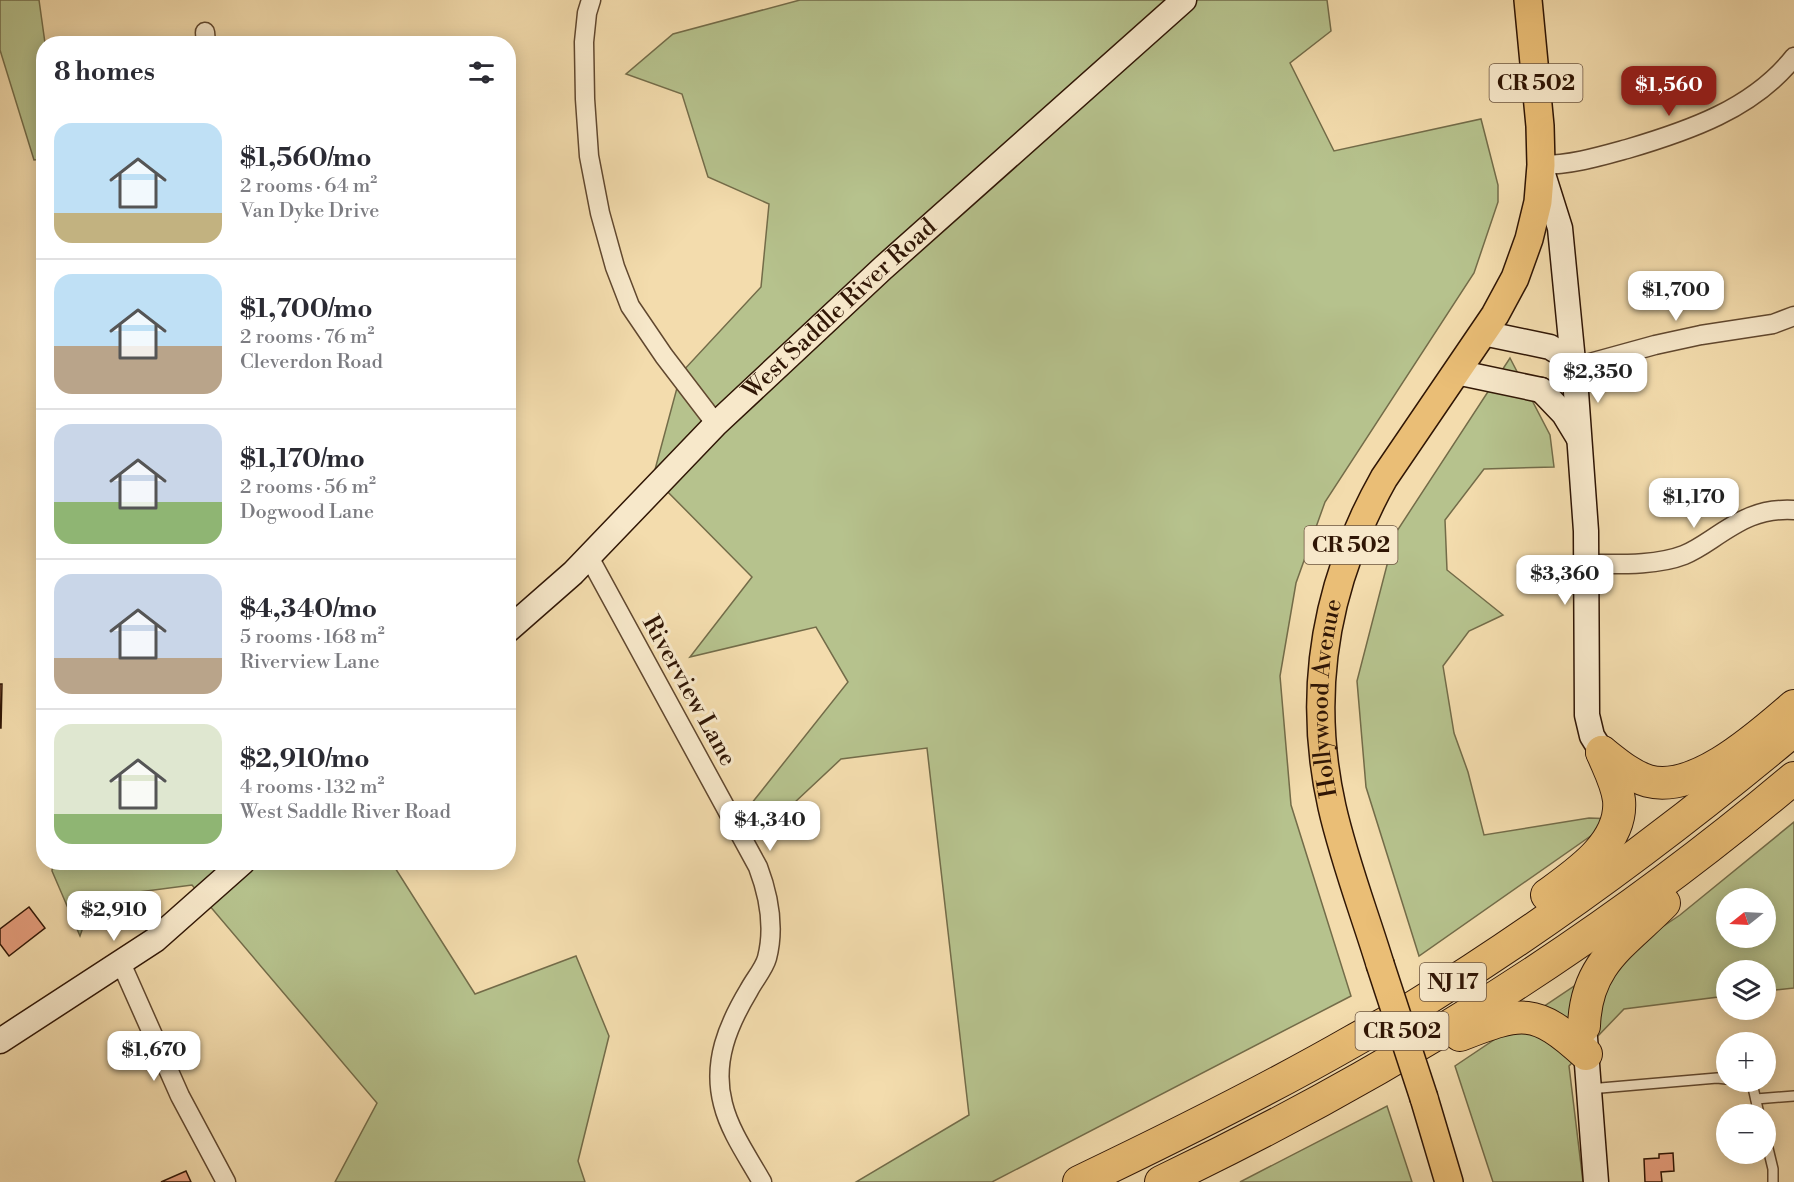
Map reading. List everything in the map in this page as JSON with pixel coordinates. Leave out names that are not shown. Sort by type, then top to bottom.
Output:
[{"type":"highway","points":[[1602,752],[1637,777],[1655,783],[1673,783],[1694,776],[1723,761],[1770,727],[1794,706]]},
{"type":"highway","name":"NJ 17","points":[[1078,1182],[1302,1070],[1407,1011],[1558,911],[1656,840],[1794,730]]},
{"type":"highway","points":[[1461,976],[1531,907],[1576,872],[1605,844],[1617,822],[1619,802],[1618,792],[1602,752]]},
{"type":"highway","name":"NJ 17","points":[[1161,1182],[1279,1124],[1387,1064],[1492,1000],[1660,884],[1794,778]]},
{"type":"highway","points":[[1387,1064],[1493,1022],[1520,1016],[1542,1021],[1585,1040],[1584,1013],[1591,987],[1616,947],[1653,914],[1741,822]]},
{"type":"main road","name":"Hollywood Avenue","points":[[1449,1182],[1343,847],[1327,781],[1321,720],[1323,656],[1337,586],[1369,505],[1384,478],[1505,297],[1515,278],[1529,239],[1538,202],[1541,165],[1539,115],[1528,0]]},
{"type":"street","points":[[591,0],[586,14],[584,42],[589,156],[600,213],[615,267],[630,306],[664,356],[716,424]]},
{"type":"street","name":"West Saddle River Road","points":[[516,623],[573,573],[716,424],[883,268],[1184,0]]},
{"type":"street","points":[[1541,165],[1584,161],[1688,130],[1748,99],[1794,58]]},
{"type":"street","name":"Hollywood Avenue","points":[[1541,165],[1560,228],[1585,496],[1587,715],[1592,736],[1602,752]]},
{"type":"street","points":[[1541,390],[1586,364],[1701,335],[1773,324],[1794,316]]},
{"type":"street","points":[[1483,333],[1550,347],[1563,355],[1574,370]]},
{"type":"street","points":[[1456,372],[1541,390],[1564,414],[1580,442]]},
{"type":"street","points":[[1586,564],[1631,563],[1677,557],[1695,550],[1745,518],[1764,512],[1794,510]]},
{"type":"street","name":"Riverview Lane","points":[[589,557],[758,867],[766,890],[771,933],[767,960],[734,1015],[719,1061],[722,1103],[732,1128],[762,1182]]},
{"type":"street","points":[[0,1041],[156,940],[234,870]]},
{"type":"street","points":[[121,963],[180,1096],[226,1182]]},
{"type":"street","points":[[1585,1040],[1596,1182]]},
{"type":"lane","points":[[1589,1089],[1716,1078]]},
{"type":"lane","points":[[1754,1092],[1757,1104]]},
{"type":"lane","points":[[1756,1099],[1794,1096]]},
{"type":"lane","points":[[1772,1164],[1773,1182]]},
{"type":"green space","points":[[0,0],[39,0],[44,36],[36,36],[36,160],[34,160],[0,50]]},
{"type":"green space","points":[[800,0],[1327,0],[1331,31],[1290,63],[1334,151],[1481,119],[1498,185],[1498,202],[1474,273],[1325,502],[1296,583],[1280,676],[1291,805],[1351,996],[992,1182],[856,1182],[969,1115],[927,748],[841,759],[762,833],[732,828],[848,682],[816,627],[690,657],[752,577],[653,477],[681,373],[761,287],[769,204],[708,177],[682,94],[626,74],[673,34]]},
{"type":"green space","points":[[1510,358],[1550,435],[1554,467],[1484,469],[1445,520],[1447,570],[1503,615],[1469,631],[1443,666],[1454,733],[1468,772],[1484,835],[1589,818],[1615,819],[1419,956],[1366,787],[1357,681],[1395,534]]},
{"type":"green space","points":[[1794,822],[1794,988],[1776,990],[1776,960],[1716,960],[1716,997],[1624,1009],[1569,1066],[1583,1182],[1493,1182],[1455,1066],[1680,915]]},
{"type":"green space","points":[[396,870],[475,994],[576,956],[609,1036],[578,1161],[585,1182],[335,1182],[377,1103],[192,885],[93,898],[80,936],[52,871]]},
{"type":"green space","points":[[1387,1106],[1412,1182],[1240,1182]]},
{"type":"building","points":[[0,684],[2,684],[1,728],[0,728]]},
{"type":"building","points":[[29,907],[45,928],[9,956],[0,944],[0,929]]},
{"type":"building","points":[[1673,1153],[1674,1171],[1661,1172],[1662,1182],[1645,1182],[1644,1159],[1659,1158],[1659,1154]]},
{"type":"building","points":[[186,1171],[191,1182],[161,1182]]}]
